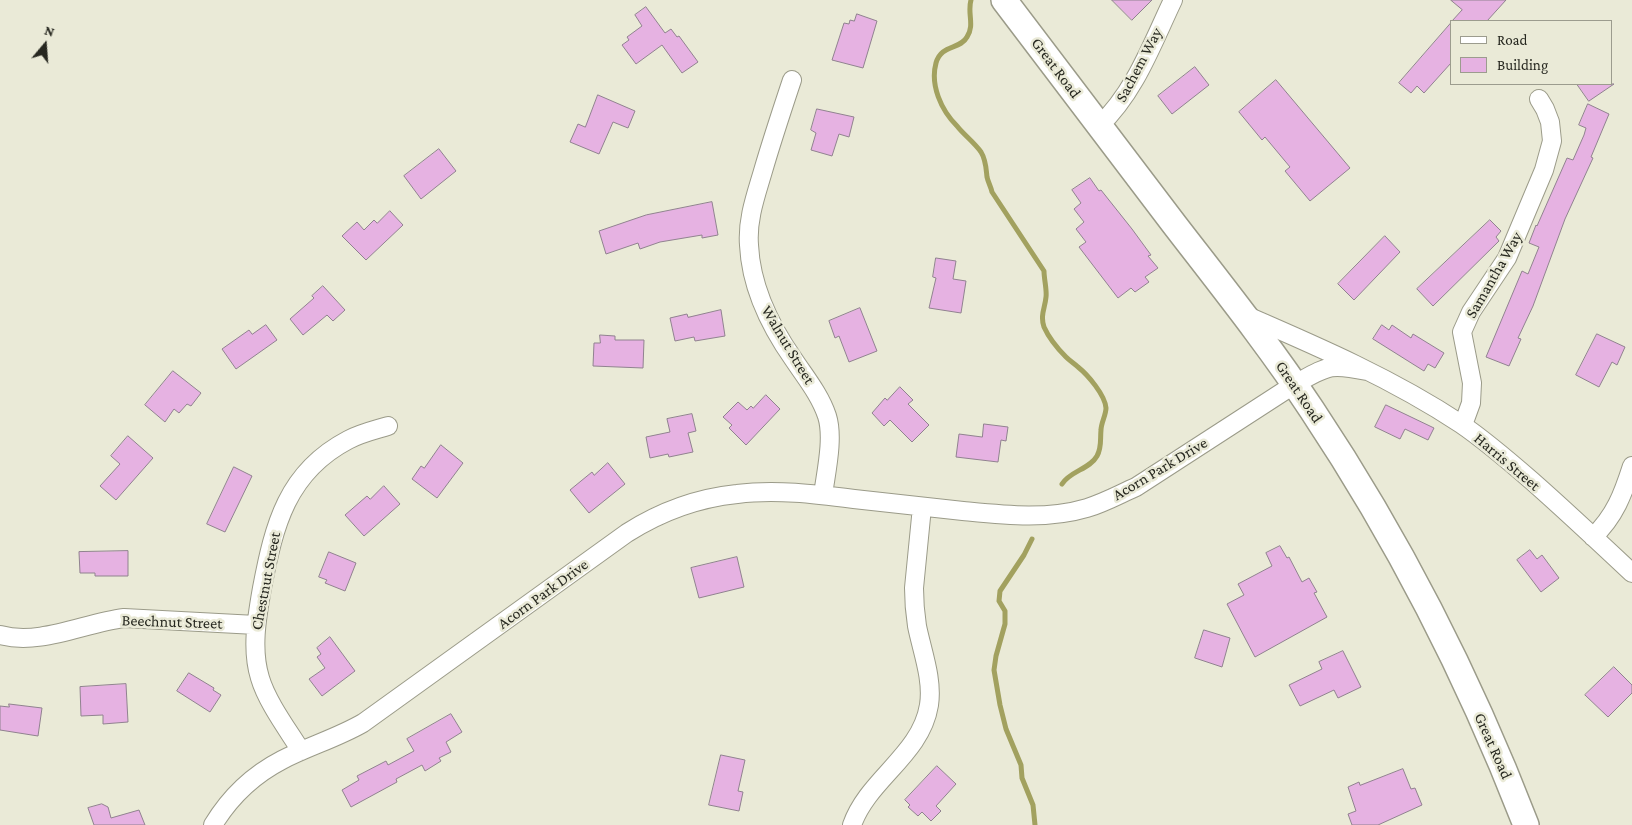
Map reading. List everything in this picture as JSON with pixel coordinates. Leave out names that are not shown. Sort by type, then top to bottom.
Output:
[{"type":"main road","name":"Great Road","points":[[1004,0],[1295,384],[1394,543],[1442,634],[1508,777],[1526,825]]},
{"type":"street","name":"Sachem Way","points":[[1099,126],[1120,104],[1131,88],[1173,0]]},
{"type":"street","name":"Walnut Street","points":[[792,80],[751,213],[749,246],[756,284],[764,310],[784,346],[815,390],[827,417],[829,432],[823,495]]},
{"type":"street","name":"Samantha Way","points":[[1463,426],[1470,403],[1472,383],[1462,332],[1471,312],[1507,258],[1544,170],[1552,140],[1550,122],[1545,109],[1538,99]]},
{"type":"street","name":"Harris Street","points":[[1244,315],[1367,370],[1415,395],[1463,426],[1507,460],[1594,536],[1632,573]]},
{"type":"street","name":"Harris Street","points":[[1295,384],[1331,366],[1367,370]]},
{"type":"street","name":"Acorn Park Drive","points":[[213,825],[232,797],[281,760],[346,733],[363,723],[644,522],[664,513],[699,501],[756,492],[823,495],[992,514],[1041,515],[1087,508],[1136,487],[1295,384]]},
{"type":"street","name":"Chestnut Street","points":[[301,751],[267,695],[256,663],[256,625],[270,544],[284,507],[293,490],[316,463],[334,448],[349,439],[388,426]]},
{"type":"street","points":[[1594,536],[1605,525],[1614,511],[1632,466]]},
{"type":"street","points":[[852,825],[865,799],[918,735],[929,705],[930,689],[917,626],[914,601],[922,507]]},
{"type":"street","name":"Beechnut Street","points":[[0,634],[20,637],[34,636],[124,618],[256,625]]},
{"type":"building","points":[[1112,0],[1152,0],[1132,20]]},
{"type":"building","points":[[1451,0],[1506,0],[1488,20],[1453,20],[1462,10]]},
{"type":"building","points":[[646,7],[665,33],[671,29],[677,37],[679,36],[698,62],[682,73],[662,45],[636,64],[622,45],[629,40],[627,37],[642,26],[635,15]]},
{"type":"building","points":[[857,14],[877,21],[863,68],[832,60],[844,23],[849,24],[850,20],[854,21]]},
{"type":"building","points":[[1450,24],[1450,64],[1424,93],[1417,86],[1411,93],[1399,83]]},
{"type":"building","points":[[1195,67],[1209,85],[1172,114],[1158,96]]},
{"type":"building","points":[[1276,80],[1350,168],[1310,201],[1285,171],[1290,167],[1265,137],[1262,140],[1239,112]]},
{"type":"building","points":[[1614,84],[1589,101],[1578,85]]},
{"type":"building","points":[[598,95],[635,111],[628,128],[613,122],[599,154],[570,142],[578,124],[585,127]]},
{"type":"building","points":[[1588,104],[1609,114],[1591,157],[1593,158],[1565,219],[1533,306],[1518,338],[1521,339],[1509,366],[1486,357],[1522,271],[1528,274],[1539,247],[1529,243],[1567,158],[1573,160],[1584,135],[1586,128],[1579,125]]},
{"type":"building","points":[[817,109],[854,117],[849,137],[839,134],[832,156],[811,150],[816,133],[811,130]]},
{"type":"building","points":[[439,149],[456,171],[421,199],[404,176]]},
{"type":"building","points":[[1090,178],[1132,229],[1151,255],[1148,256],[1158,268],[1145,277],[1149,282],[1135,292],[1131,288],[1118,298],[1079,247],[1086,242],[1076,229],[1084,222],[1074,209],[1081,203],[1072,190]]},
{"type":"building","points":[[712,202],[718,235],[702,238],[702,235],[660,242],[640,249],[638,243],[606,254],[599,231],[646,215]]},
{"type":"building","points":[[390,211],[403,225],[366,260],[342,236],[357,222],[364,230],[374,220],[377,223]]},
{"type":"building","points":[[1490,220],[1501,231],[1496,237],[1499,241],[1433,306],[1417,289]]},
{"type":"building","points":[[1385,236],[1400,252],[1354,300],[1338,284]]},
{"type":"building","points":[[936,258],[956,261],[953,279],[966,281],[961,313],[929,308],[936,278],[933,277]]},
{"type":"building","points":[[323,286],[345,310],[333,321],[327,315],[303,335],[290,319],[314,298],[312,296]]},
{"type":"building","points":[[860,308],[877,351],[849,362],[839,336],[835,338],[829,321]]},
{"type":"building","points":[[721,310],[725,336],[695,341],[694,337],[675,341],[670,318],[687,314],[688,317]]},
{"type":"building","points":[[266,325],[277,340],[236,369],[222,349],[249,330],[252,334]]},
{"type":"building","points":[[1382,325],[1389,330],[1392,325],[1411,338],[1413,334],[1444,353],[1435,368],[1428,364],[1424,371],[1373,339]]},
{"type":"building","points":[[1597,334],[1625,347],[1617,365],[1612,362],[1599,387],[1576,375]]},
{"type":"building","points":[[600,335],[615,336],[615,340],[644,340],[643,368],[593,366],[594,343],[600,343]]},
{"type":"building","points":[[173,371],[201,393],[191,406],[187,404],[179,413],[174,409],[165,422],[145,405]]},
{"type":"building","points":[[900,387],[913,400],[908,404],[929,425],[912,442],[890,420],[884,426],[872,413],[885,398],[887,400]]},
{"type":"building","points":[[766,395],[780,409],[746,445],[729,428],[732,425],[723,417],[738,402],[747,410],[751,406],[753,408]]},
{"type":"building","points":[[1386,405],[1434,428],[1428,440],[1405,429],[1400,439],[1375,427]]},
{"type":"building","points":[[692,414],[696,431],[688,433],[693,452],[669,457],[668,454],[650,458],[646,437],[670,432],[667,419]]},
{"type":"building","points":[[984,424],[1008,427],[1006,441],[1001,440],[998,462],[956,457],[959,434],[982,437]]},
{"type":"building","points":[[128,436],[153,458],[116,500],[100,486],[120,464],[111,456]]},
{"type":"building","points":[[441,445],[463,463],[437,498],[412,479],[421,466],[424,468]]},
{"type":"building","points":[[608,463],[625,484],[589,513],[570,490],[592,472],[594,475]]},
{"type":"building","points":[[234,467],[252,476],[225,532],[207,524]]},
{"type":"building","points":[[384,486],[400,504],[364,536],[345,515],[367,496],[370,499]]},
{"type":"building","points":[[1280,546],[1287,558],[1289,557],[1302,582],[1309,578],[1317,592],[1314,593],[1327,617],[1255,657],[1227,604],[1244,595],[1238,584],[1272,566],[1266,553]]},
{"type":"building","points":[[1530,550],[1537,559],[1542,555],[1559,578],[1541,592],[1517,560]]},
{"type":"building","points":[[128,551],[128,576],[95,576],[95,573],[80,573],[79,552]]},
{"type":"building","points":[[329,552],[356,563],[345,591],[325,583],[327,580],[319,577]]},
{"type":"building","points":[[737,557],[744,587],[699,598],[691,568]]},
{"type":"building","points":[[1204,630],[1230,638],[1222,667],[1195,658]]},
{"type":"building","points":[[330,637],[355,671],[322,696],[309,679],[325,668],[317,657],[321,654],[317,648]]},
{"type":"building","points":[[1343,651],[1361,687],[1338,698],[1334,690],[1300,706],[1289,685],[1322,669],[1319,662]]},
{"type":"building","points":[[1614,667],[1632,685],[1632,693],[1608,717],[1585,695]]},
{"type":"building","points":[[189,673],[214,688],[213,690],[221,695],[210,712],[177,691]]},
{"type":"building","points":[[126,684],[128,722],[103,724],[103,715],[81,716],[80,687]]},
{"type":"building","points":[[9,704],[42,708],[38,736],[0,730],[0,706],[9,707]]},
{"type":"building","points":[[451,714],[462,732],[446,742],[451,752],[439,758],[441,761],[425,771],[422,765],[396,779],[397,782],[351,807],[342,790],[359,780],[357,776],[386,761],[388,765],[414,751],[407,739]]},
{"type":"building","points":[[721,755],[745,760],[738,791],[743,792],[739,811],[709,805]]},
{"type":"building","points":[[937,766],[956,784],[936,806],[941,811],[931,821],[922,812],[918,816],[908,807],[910,805],[905,800]]},
{"type":"building","points":[[1403,769],[1411,789],[1415,788],[1422,805],[1378,825],[1352,825],[1348,814],[1356,811],[1348,787],[1359,782],[1360,785]]},
{"type":"building","points":[[102,804],[108,807],[111,818],[139,810],[145,825],[94,825],[88,808]]},
{"type":"waterway","points":[[971,0],[971,23],[967,37],[960,44],[946,50],[938,57],[934,80],[938,97],[951,120],[981,152],[992,192],[1044,271],[1046,294],[1042,319],[1046,331],[1060,350],[1091,380],[1103,397],[1106,408],[1101,427],[1099,453],[1090,464],[1070,476],[1062,484]]},
{"type":"waterway","points":[[1032,539],[1024,555],[1000,591],[999,601],[1005,611],[1005,624],[994,670],[1006,729],[1021,765],[1022,778],[1033,805],[1035,825]]}]
